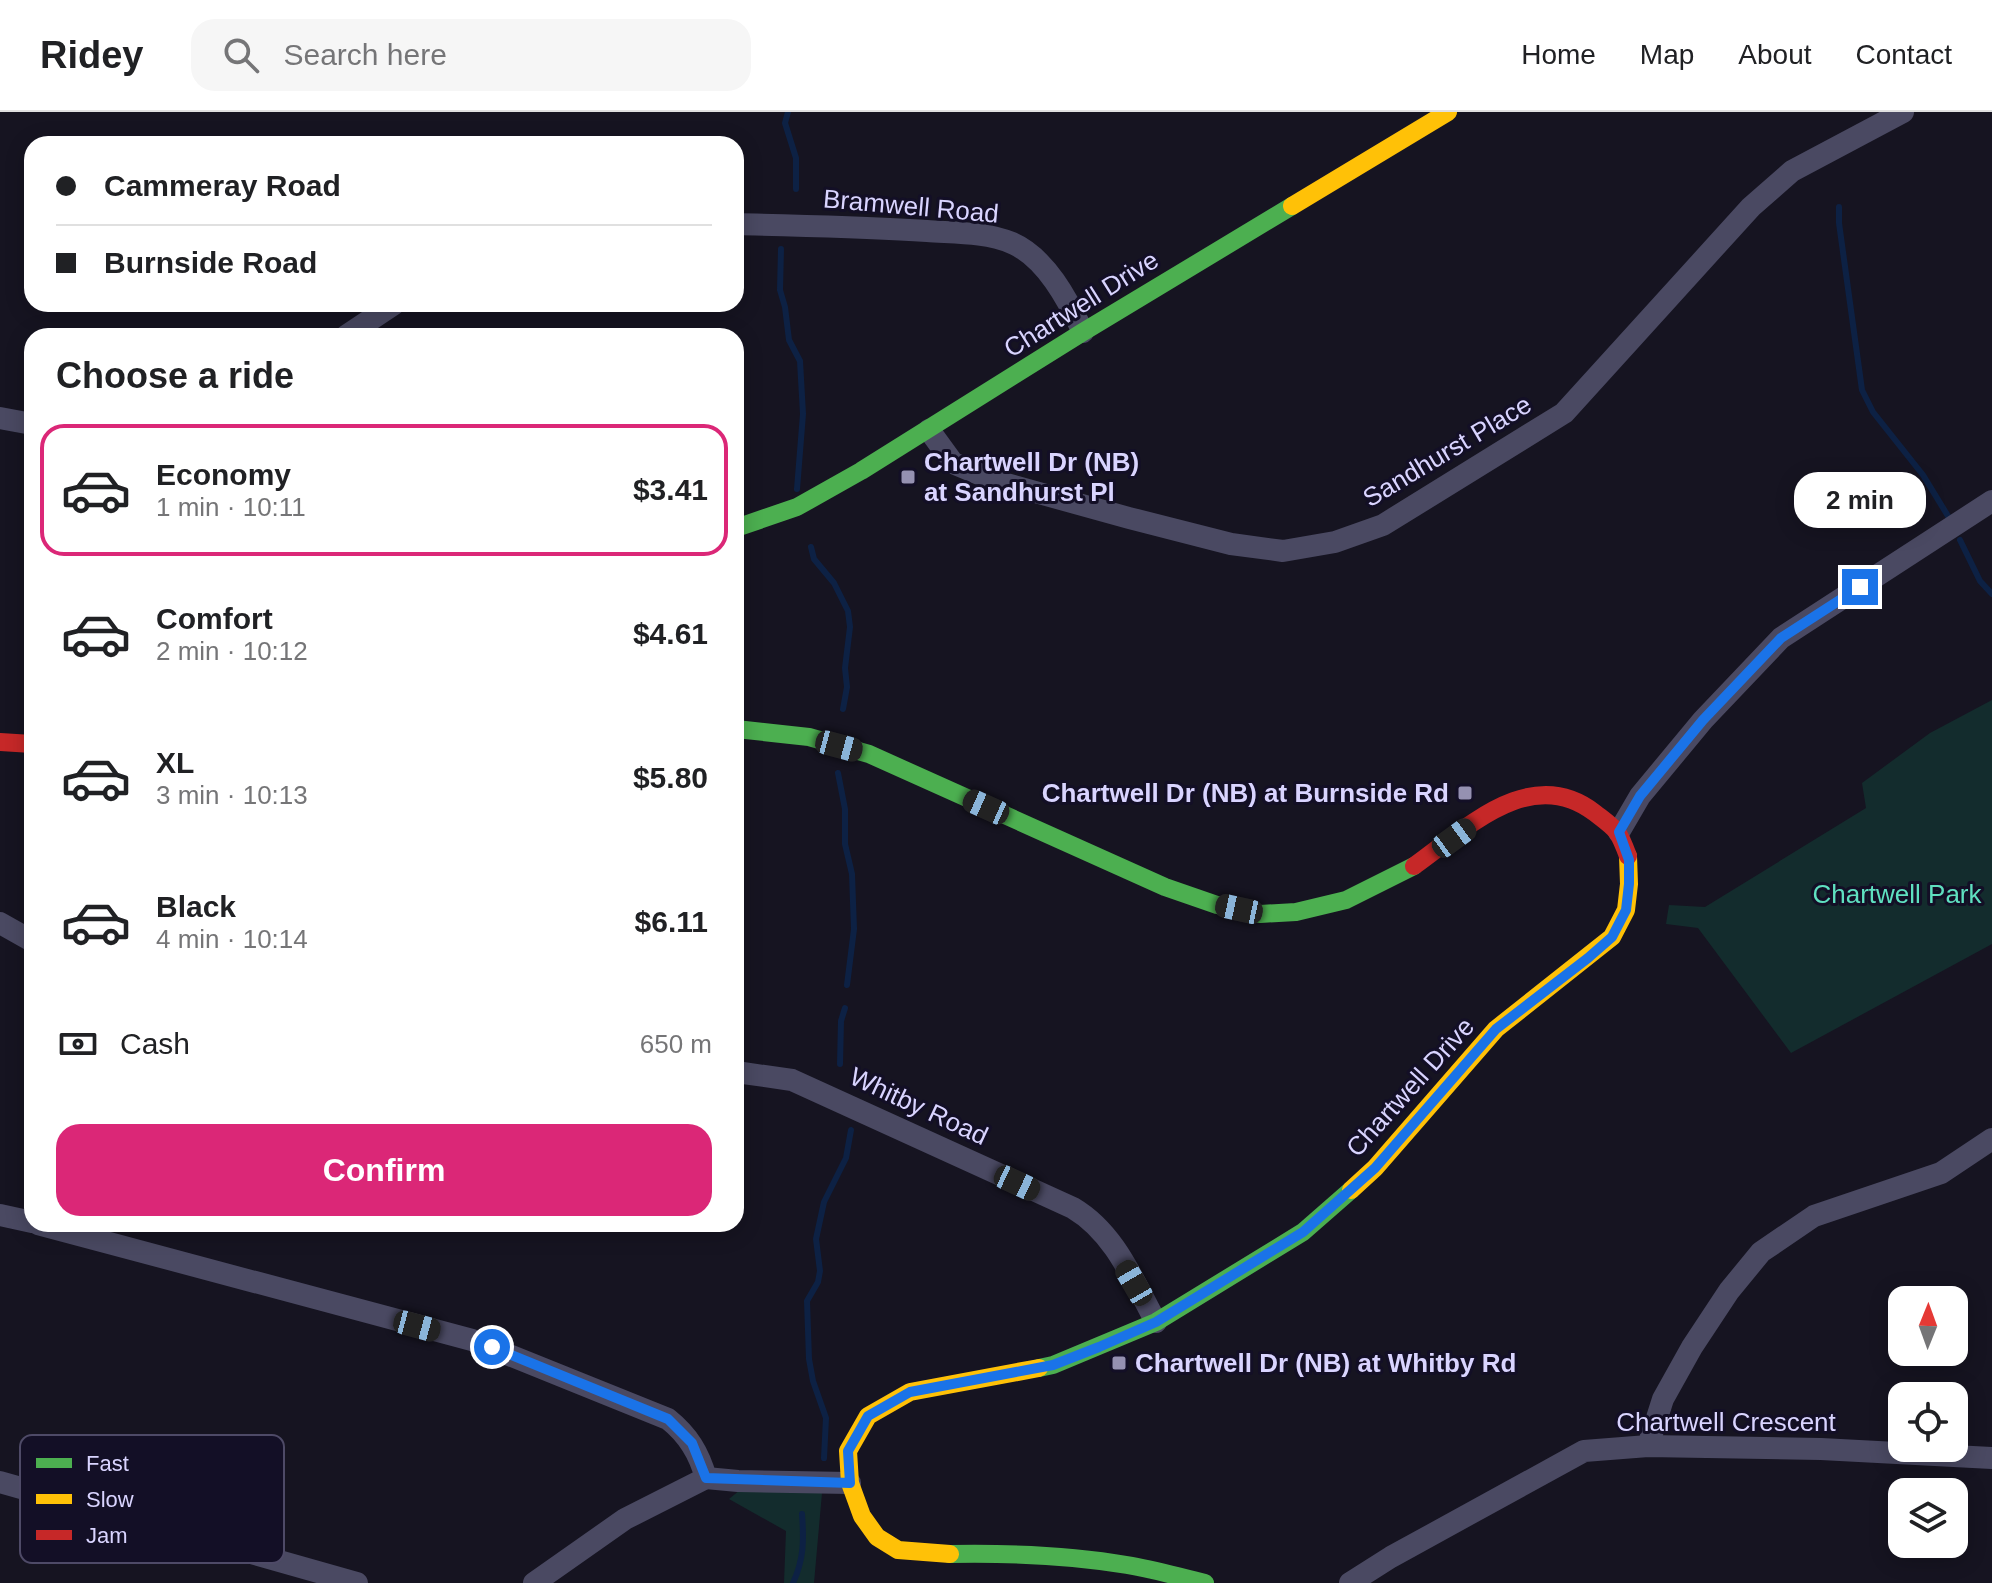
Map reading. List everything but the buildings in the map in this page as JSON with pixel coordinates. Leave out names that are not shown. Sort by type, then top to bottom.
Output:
[{"type":"street","name":"Chartwell Drive","points":[[744,525],[797,507],[929,430],[1083,332],[1448,112]]},
{"type":"street","name":"Sandhurst Place","points":[[929,430],[953,463],[996,481],[1129,518],[1231,544],[1283,551],[1335,542],[1383,525],[1564,413],[1751,207],[1792,171],[1903,112]]},
{"type":"street","name":"Bramwell Road","points":[[744,224],[864,227],[984,235],[1013,243],[1042,264],[1072,308],[1083,332]]},
{"type":"street","points":[[358,328],[382,312]]},
{"type":"street","points":[[0,418],[24,422]]},
{"type":"street","points":[[744,730],[809,737],[869,754],[1165,887],[1217,905],[1260,914],[1296,912],[1346,900],[1411,868],[1496,807],[1521,798],[1550,794],[1578,800],[1619,832],[1640,796],[1703,720],[1781,638],[1992,501]]},
{"type":"street","points":[[0,742],[24,744]]},
{"type":"street","name":"Chartwell Drive","points":[[1205,1583],[1127,1574],[1023,1555],[932,1554],[898,1550],[877,1537],[862,1516],[850,1483],[848,1451],[868,1416],[910,1392],[1053,1365],[1156,1322],[1303,1232],[1375,1168],[1496,1029],[1612,937],[1626,910],[1629,884],[1629,860],[1619,832]]},
{"type":"street","points":[[0,923],[24,936]]},
{"type":"street","name":"Whitby Road","points":[[744,1073],[792,1080],[1073,1208],[1092,1220],[1109,1237],[1156,1322]]},
{"type":"street","points":[[1648,1446],[1663,1399],[1692,1347],[1729,1291],[1761,1252],[1814,1216],[1941,1173],[1992,1139]]},
{"type":"street","points":[[0,1215],[24,1220]]},
{"type":"street","points":[[69,1232],[472,1340],[512,1354],[668,1419],[692,1443],[706,1478]]},
{"type":"street","name":"Chartwell Crescent","points":[[1350,1583],[1391,1557],[1584,1451],[1648,1446],[1821,1449],[1992,1458]]},
{"type":"street","points":[[534,1583],[625,1519],[706,1478],[850,1483]]},
{"type":"street","points":[[0,1482],[20,1488]]},
{"type":"street","points":[[284,1562],[357,1583]]},
{"type":"green space","name":"Chartwell Park","points":[[1992,700],[1992,944],[1791,1053],[1698,928],[1666,924],[1669,905],[1705,907],[1866,808],[1862,783],[1930,733]]},
{"type":"green space","points":[[740,1490],[822,1493],[814,1583],[784,1583],[786,1531],[729,1499]]},
{"type":"waterway","points":[[788,112],[785,123],[796,158],[796,189]]},
{"type":"waterway","points":[[1839,207],[1862,390],[1873,412],[1923,475],[1951,521]]},
{"type":"waterway","points":[[781,249],[780,290],[789,340],[800,361],[803,414],[797,489]]},
{"type":"waterway","points":[[1960,540],[1980,581],[1992,594]]},
{"type":"waterway","points":[[811,547],[814,559],[834,583],[848,611],[847,687],[843,709]]},
{"type":"waterway","points":[[838,773],[845,809],[845,844],[852,874],[854,929],[847,985]]},
{"type":"waterway","points":[[840,1064],[841,1021],[845,1008]]},
{"type":"waterway","points":[[824,1458],[826,1418],[809,1359],[807,1301],[818,1282],[820,1271],[816,1239],[824,1202],[846,1158],[851,1130]]},
{"type":"waterway","points":[[793,1583],[802,1549],[802,1514]]},
{"type":"traffic: fast","points":[[744,525],[797,507],[861,471],[1292,206]]},
{"type":"traffic: fast","points":[[744,730],[809,737],[869,754],[1165,887],[1217,905],[1260,914],[1296,912],[1346,900],[1414,866]]},
{"type":"traffic: fast","points":[[1039,1368],[1156,1322],[1303,1232],[1351,1190]]},
{"type":"traffic: fast","points":[[950,1554],[1016,1554],[1083,1559],[1137,1567],[1205,1583]]},
{"type":"traffic: slow","points":[[1292,206],[1448,112]]},
{"type":"traffic: slow","points":[[1351,1190],[1375,1168],[1496,1029],[1612,937],[1626,910],[1628,856]]},
{"type":"traffic: slow","points":[[950,1554],[898,1550],[877,1537],[862,1516],[850,1483],[848,1451],[868,1416],[910,1392],[1039,1368]]},
{"type":"traffic: jam","points":[[0,742],[24,744]]},
{"type":"traffic: jam","points":[[1414,866],[1500,807],[1523,798],[1547,795],[1571,799],[1595,813],[1616,831],[1628,856]]},
{"type":"place","name":"Chartwell Dr (NB) at Sandhurst Pl","points":[[908,477]]},
{"type":"place","name":"Chartwell Dr (NB) at Burnside Rd","points":[[1465,793]]},
{"type":"place","name":"Chartwell Dr (NB) at Whitby Rd","points":[[1119,1363]]},
{"type":"route","points":[[492,1347],[668,1419],[692,1443],[706,1478],[850,1483],[848,1451],[868,1416],[910,1392],[1053,1365],[1156,1322],[1303,1232],[1375,1168],[1496,1029],[1612,937],[1626,910],[1629,884],[1629,860],[1619,832],[1640,796],[1703,720],[1781,638],[1860,587]]}]
